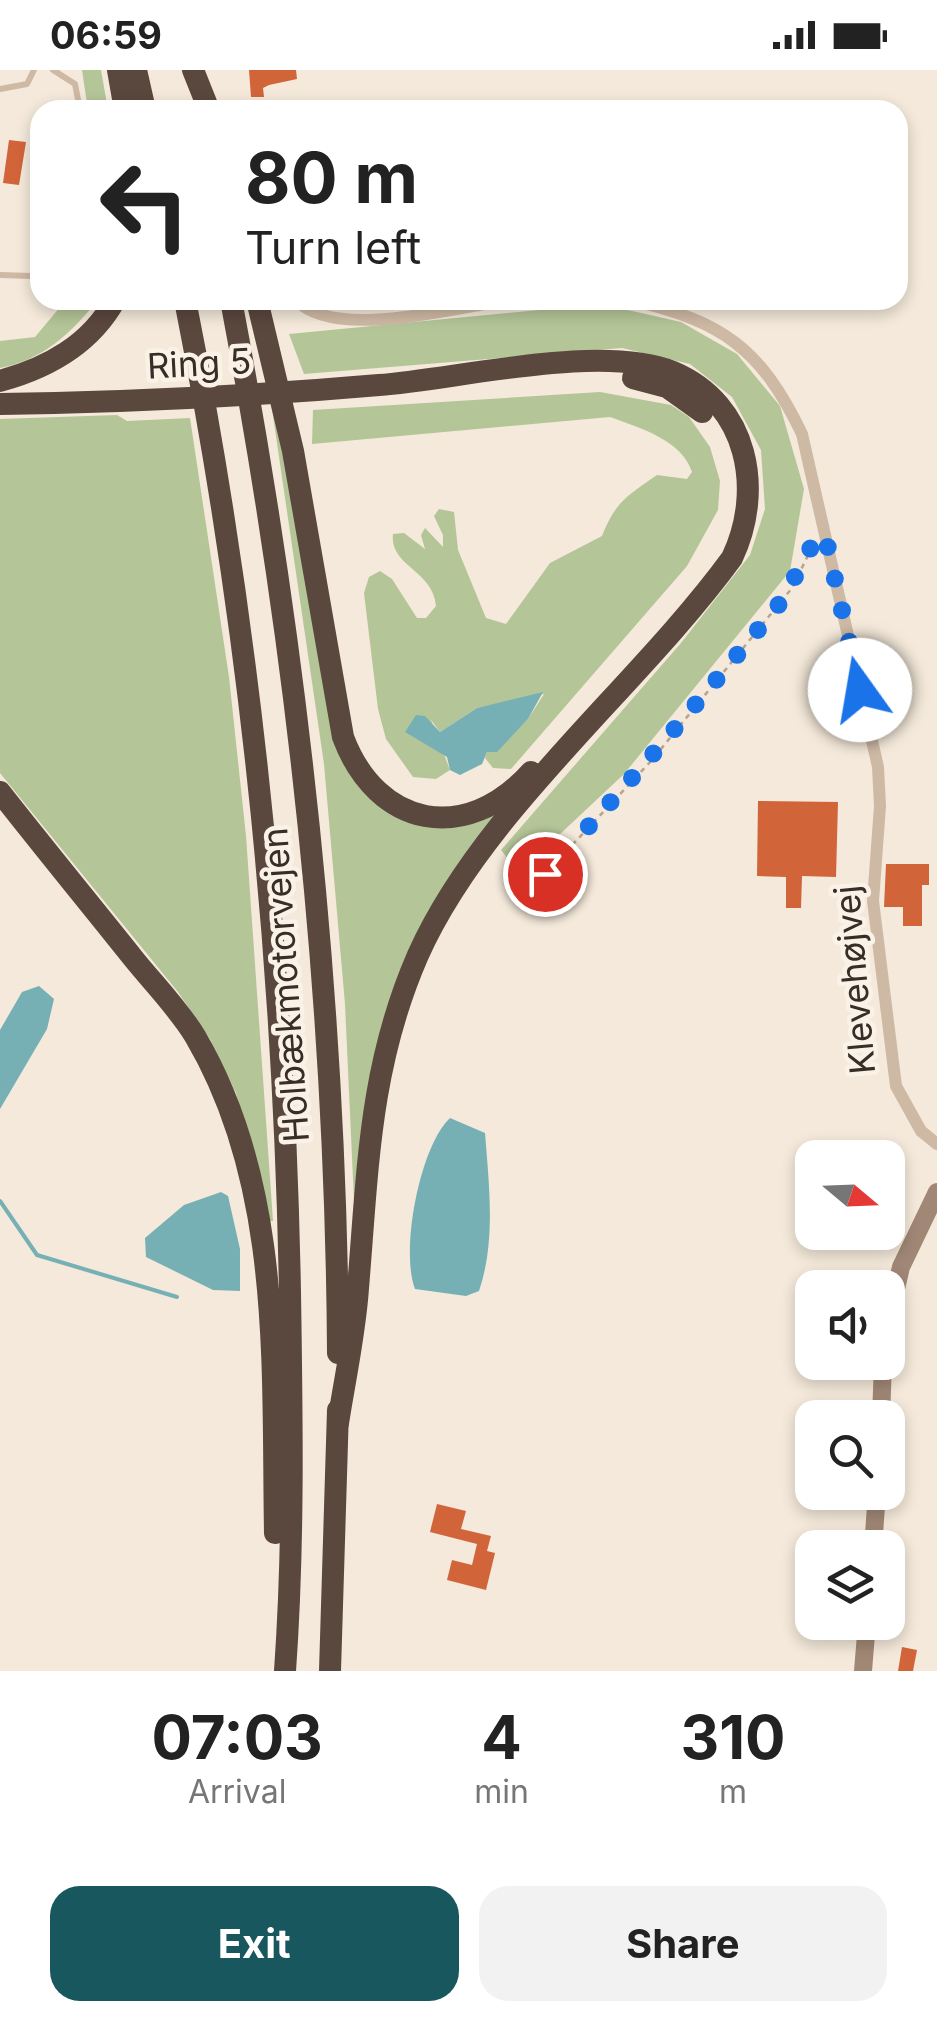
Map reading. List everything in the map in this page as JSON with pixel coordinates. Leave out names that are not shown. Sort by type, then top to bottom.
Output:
[{"type":"highway","points":[[118,70],[123,100]]},
{"type":"highway","points":[[136,70],[143,100]]},
{"type":"highway","points":[[183,70],[190,100]]},
{"type":"highway","points":[[193,70],[205,100]]},
{"type":"highway","points":[[0,381],[40,368],[68,353],[90,334],[108,310]]},
{"type":"highway","name":"Holbækmotorvejen","points":[[187,310],[214,449],[251,711],[281,1026],[292,1421],[285,1662]]},
{"type":"highway","name":"Holbækmotorvejen","points":[[233,310],[258,441],[297,705],[326,1024],[337,1227],[338,1423],[330,1671]]},
{"type":"highway","points":[[259,310],[293,452],[350,756],[368,785],[393,806],[421,816],[455,817],[493,805],[512,792],[708,567],[733,514],[735,480],[725,442],[703,413],[667,387],[646,380],[604,376],[402,384]]},
{"type":"highway","points":[[338,1423],[358,1292],[365,1162],[376,1085],[395,1014],[419,953],[454,891],[495,836],[726,567],[741,540],[750,496],[746,456],[728,419],[699,388],[674,373],[605,362],[402,384]]},
{"type":"highway","name":"Ring 5","points":[[0,404],[130,402],[402,384]]},
{"type":"highway","points":[[0,792],[194,1034],[240,1142],[265,1246],[272,1324],[275,1537],[285,1662]]},
{"type":"street","points":[[312,310],[349,322],[436,310]]},
{"type":"street","name":"Klevehøjvej","points":[[675,310],[722,332],[754,357],[779,386],[802,434],[878,767],[880,806],[873,902],[896,1086],[922,1131],[937,1144]]},
{"type":"street","points":[[900,1270],[937,1192]]},
{"type":"street","points":[[864,1671],[866,1640]]},
{"type":"lane","points":[[0,89],[26,84],[34,70]]},
{"type":"lane","points":[[52,70],[75,84],[78,100]]},
{"type":"lane","points":[[0,275],[30,276]]},
{"type":"path","points":[[545,874],[652,760],[792,588],[813,542],[825,535]]},
{"type":"green space","points":[[82,70],[101,70],[106,100],[86,100]]},
{"type":"green space","points":[[58,310],[89,310],[43,352],[0,368],[0,341],[35,337]]},
{"type":"green space","points":[[539,310],[628,310],[681,322],[737,354],[780,406],[804,489],[790,571],[624,774],[526,866],[516,869],[501,850],[681,643],[750,555],[765,509],[761,450],[732,397],[690,364],[622,348],[304,374],[289,334]]},
{"type":"green space","points":[[600,392],[671,405],[689,417],[710,447],[720,481],[718,510],[687,566],[511,769],[493,768],[485,758],[487,752],[497,751],[528,719],[544,694],[477,708],[440,732],[431,720],[450,770],[436,779],[413,777],[386,739],[378,709],[364,593],[369,577],[380,571],[392,579],[417,618],[426,618],[436,606],[427,584],[398,554],[393,534],[404,533],[425,549],[421,535],[425,528],[443,547],[443,535],[434,516],[439,509],[454,512],[458,550],[486,618],[506,624],[550,563],[602,536],[612,515],[630,494],[657,475],[687,479],[692,472],[670,443],[610,417],[312,444],[313,410]]},
{"type":"green space","points":[[272,409],[277,409],[342,760],[376,803],[501,811],[409,960],[354,1201],[345,1004],[324,764]]},
{"type":"green space","points":[[117,415],[127,421],[190,418],[229,677],[246,836],[273,1221],[268,1221],[236,1093],[210,1039],[178,992],[0,773],[0,419]]},
{"type":"water","points":[[543,692],[528,719],[497,752],[487,752],[482,764],[460,775],[450,770],[447,757],[405,732],[416,715],[425,716],[440,732],[477,708]]},
{"type":"water","points":[[39,986],[54,999],[47,1029],[0,1109],[0,1030],[22,992]]},
{"type":"water","points":[[450,1118],[485,1133],[488,1253],[479,1291],[466,1296],[415,1289],[411,1272],[412,1225],[422,1174],[439,1132]]},
{"type":"water","points":[[221,1192],[228,1196],[240,1249],[240,1291],[213,1290],[146,1257],[145,1238],[184,1205]]},
{"type":"building","points":[[249,70],[296,70],[297,79],[263,88],[264,97],[251,97]]},
{"type":"building","points":[[9,140],[26,142],[19,185],[3,183]]},
{"type":"building","points":[[758,801],[838,802],[836,877],[802,876],[801,908],[786,908],[786,877],[757,876]]},
{"type":"building","points":[[886,864],[929,864],[929,885],[922,885],[922,926],[903,926],[903,907],[884,907]]},
{"type":"building","points":[[437,1504],[466,1511],[461,1529],[491,1536],[487,1551],[495,1553],[486,1590],[447,1580],[452,1560],[472,1565],[477,1544],[430,1532]]},
{"type":"building","points":[[902,1647],[917,1650],[913,1671],[898,1671]]},
{"type":"waterway","points":[[0,1201],[37,1255],[177,1297]]},
{"type":"route","points":[[545,874],[652,760],[792,588],[813,542],[825,535],[860,690]]}]
